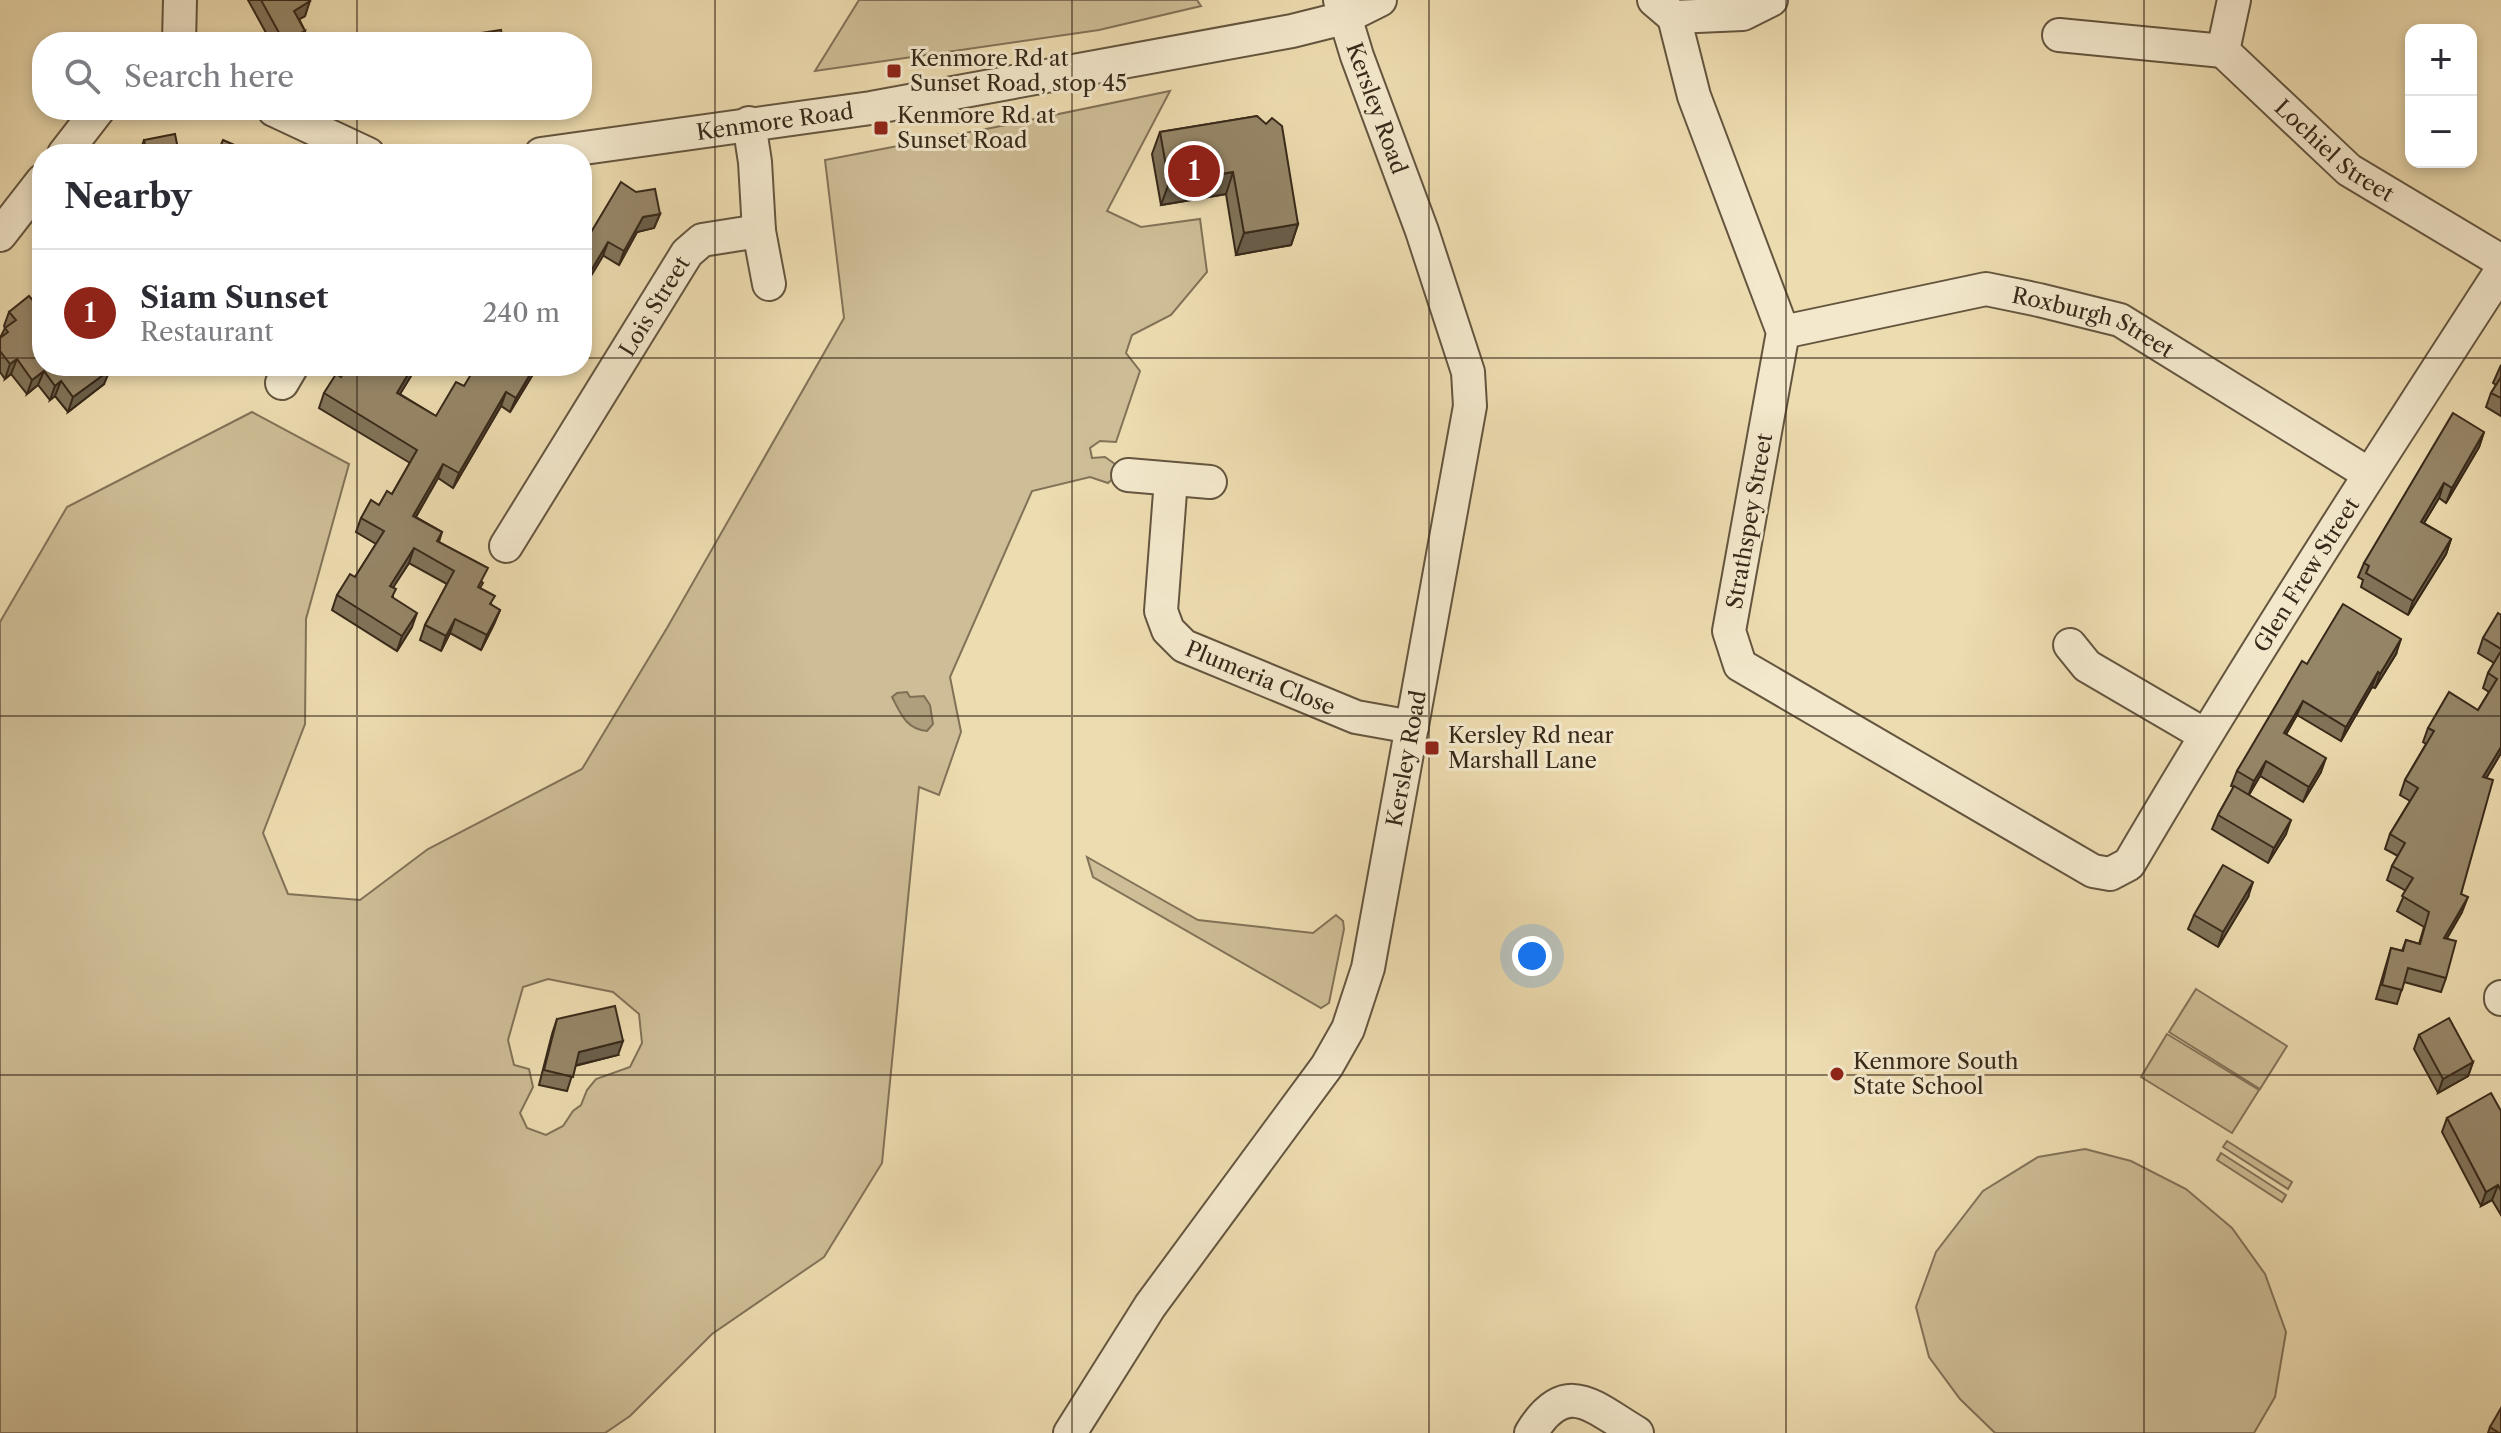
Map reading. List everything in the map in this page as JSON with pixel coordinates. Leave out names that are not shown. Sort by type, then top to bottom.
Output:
[{"type":"street","points":[[179,32],[180,0]]},
{"type":"street","name":"Kenmore Road","points":[[592,146],[967,92],[1292,31],[1342,9],[1380,0]]},
{"type":"street","points":[[1771,0],[1743,14],[1664,8],[1783,332]]},
{"type":"street","points":[[2059,35],[2223,51],[2234,0]]},
{"type":"street","name":"Kersley Road","points":[[1070,1433],[1150,1306],[1327,1066],[1348,1029],[1368,968],[1470,406],[1468,372],[1422,231],[1342,9]]},
{"type":"street","name":"Lochiel Street","points":[[2223,51],[2349,170],[2501,261]]},
{"type":"street","points":[[72,144],[90,120]]},
{"type":"street","points":[[295,120],[347,144]]},
{"type":"street","points":[[749,123],[759,231],[769,284]]},
{"type":"street","points":[[0,235],[32,194]]},
{"type":"street","name":"Lois Street","points":[[506,546],[687,253],[702,240],[759,231]]},
{"type":"street","name":"Glen Frew Street","points":[[2110,874],[2129,864],[2205,735],[2501,271]]},
{"type":"street","name":"Roxburgh Street","points":[[1783,332],[1986,289],[2039,300],[2120,320],[2369,474]]},
{"type":"street","name":"Strathspey Street","points":[[1783,332],[1729,631],[1740,665],[2093,871],[2110,874]]},
{"type":"street","points":[[1128,475],[1210,482]]},
{"type":"street","name":"Plumeria Close","points":[[1171,479],[1161,611],[1168,630],[1184,646],[1356,717],[1412,727]]},
{"type":"street","points":[[2070,645],[2087,666],[2205,735]]},
{"type":"street","points":[[1531,1433],[1542,1415],[1558,1403],[1579,1399],[1637,1433]]},
{"type":"shaded area","points":[[859,0],[1197,0],[1201,6],[1099,30],[815,71]]},
{"type":"shaded area","points":[[1170,91],[1107,211],[1141,227],[1200,219],[1207,272],[1171,315],[1132,335],[1126,353],[1140,371],[1116,442],[1100,441],[1090,448],[1092,458],[1105,457],[1115,464],[1117,475],[1108,483],[1090,477],[1032,491],[950,677],[961,732],[939,795],[919,787],[882,1163],[824,1257],[712,1334],[630,1416],[605,1433],[0,1433],[0,622],[67,507],[252,412],[349,464],[306,619],[305,724],[263,833],[288,894],[360,900],[428,849],[582,769],[667,628],[844,318],[825,160]],"holes":[[[548,979],[613,992],[639,1014],[642,1043],[630,1067],[596,1079],[581,1105],[563,1126],[546,1135],[527,1128],[520,1113],[533,1087],[529,1069],[514,1065],[508,1040],[523,987]]]},
{"type":"shaded area","points":[[907,692],[910,697],[924,696],[930,705],[933,724],[927,731],[909,724],[901,715],[892,697]]},
{"type":"shaded area","points":[[1087,857],[1198,920],[1313,933],[1336,915],[1343,921],[1344,929],[1329,1003],[1321,1008],[1093,877]]},
{"type":"shaded area","points":[[2196,989],[2287,1046],[2260,1089],[2169,1032]]},
{"type":"shaded area","points":[[2167,1034],[2259,1090],[2232,1133],[2141,1077]]},
{"type":"shaded area","points":[[2227,1141],[2292,1182],[2288,1189],[2223,1147]]},
{"type":"shaded area","points":[[2085,1149],[2131,1161],[2186,1189],[2232,1228],[2265,1274],[2286,1332],[2275,1397],[2254,1433],[1995,1433],[1960,1399],[1929,1357],[1916,1307],[1936,1252],[1983,1191],[2038,1157]]},
{"type":"shaded area","points":[[2221,1153],[2286,1195],[2282,1202],[2217,1160]]},
{"type":"building","points":[[261,0],[309,0],[294,11],[305,31],[279,32]]},
{"type":"building","points":[[1257,116],[1266,124],[1272,118],[1282,126],[1298,224],[1244,233],[1233,172],[1169,183],[1160,132]]},
{"type":"building","points":[[175,134],[177,144],[145,144],[144,140]]},
{"type":"building","points":[[621,182],[636,192],[655,189],[660,214],[643,217],[624,251],[608,242],[592,269],[592,231]]},
{"type":"building","points":[[29,296],[32,299],[32,376],[37,376],[32,380],[17,359],[10,364],[0,351],[0,338],[8,332],[5,328],[16,320],[9,312]]},
{"type":"building","points":[[48,376],[102,376],[73,397],[61,381],[55,386]]},
{"type":"building","points":[[335,376],[407,376],[397,393],[436,416],[456,382],[464,386],[470,376],[529,376],[516,398],[506,392],[459,473],[443,464],[413,516],[442,532],[437,541],[488,568],[478,587],[495,596],[490,604],[500,610],[487,635],[455,619],[446,636],[425,625],[454,571],[414,548],[390,586],[396,589],[392,597],[417,613],[402,636],[337,595],[350,574],[355,577],[384,531],[361,518],[371,500],[379,505],[387,491],[392,494],[417,450],[324,393]]},
{"type":"building","points":[[2501,377],[2501,398],[2491,393]]},
{"type":"building","points":[[2453,413],[2484,432],[2452,488],[2444,483],[2421,522],[2451,539],[2413,601],[2366,573],[2369,566],[2364,563]]},
{"type":"building","points":[[2343,604],[2401,639],[2346,727],[2303,701],[2284,733],[2326,758],[2309,787],[2266,761],[2254,781],[2237,771],[2302,661],[2307,664]]},
{"type":"building","points":[[2498,613],[2501,615],[2501,649],[2483,638]]},
{"type":"building","points":[[2501,651],[2501,747],[2483,777],[2493,780],[2461,894],[2468,897],[2444,938],[2456,941],[2446,978],[2408,968],[2402,990],[2382,985],[2391,948],[2403,951],[2406,940],[2420,944],[2429,912],[2402,896],[2413,878],[2392,866],[2405,843],[2390,834],[2418,788],[2405,780],[2434,731],[2428,728],[2449,692],[2478,710],[2497,679],[2488,673]]},
{"type":"building","points":[[2234,786],[2291,820],[2274,848],[2218,815]]},
{"type":"building","points":[[2223,865],[2253,882],[2223,932],[2194,915]]},
{"type":"building","points":[[615,1006],[623,1041],[579,1052],[573,1077],[544,1070],[557,1019]]},
{"type":"building","points":[[2449,1018],[2473,1062],[2443,1079],[2419,1035]]},
{"type":"building","points":[[2491,1093],[2501,1111],[2501,1191],[2498,1185],[2486,1192],[2447,1118]]},
{"type":"building","points":[[2501,1408],[2501,1433],[2499,1433],[2490,1427]]},
{"type":"place","name":"Kenmore Rd at Sunset Road, stop 45","points":[[894,71]]},
{"type":"place","name":"Kenmore Rd at Sunset Road","points":[[881,128]]},
{"type":"place","name":"Siam Sunset","points":[[1194,171]]},
{"type":"place","name":"Kersley Rd near Marshall Lane","points":[[1432,748]]},
{"type":"place","name":"Kenmore South State School","points":[[1837,1074]]}]
